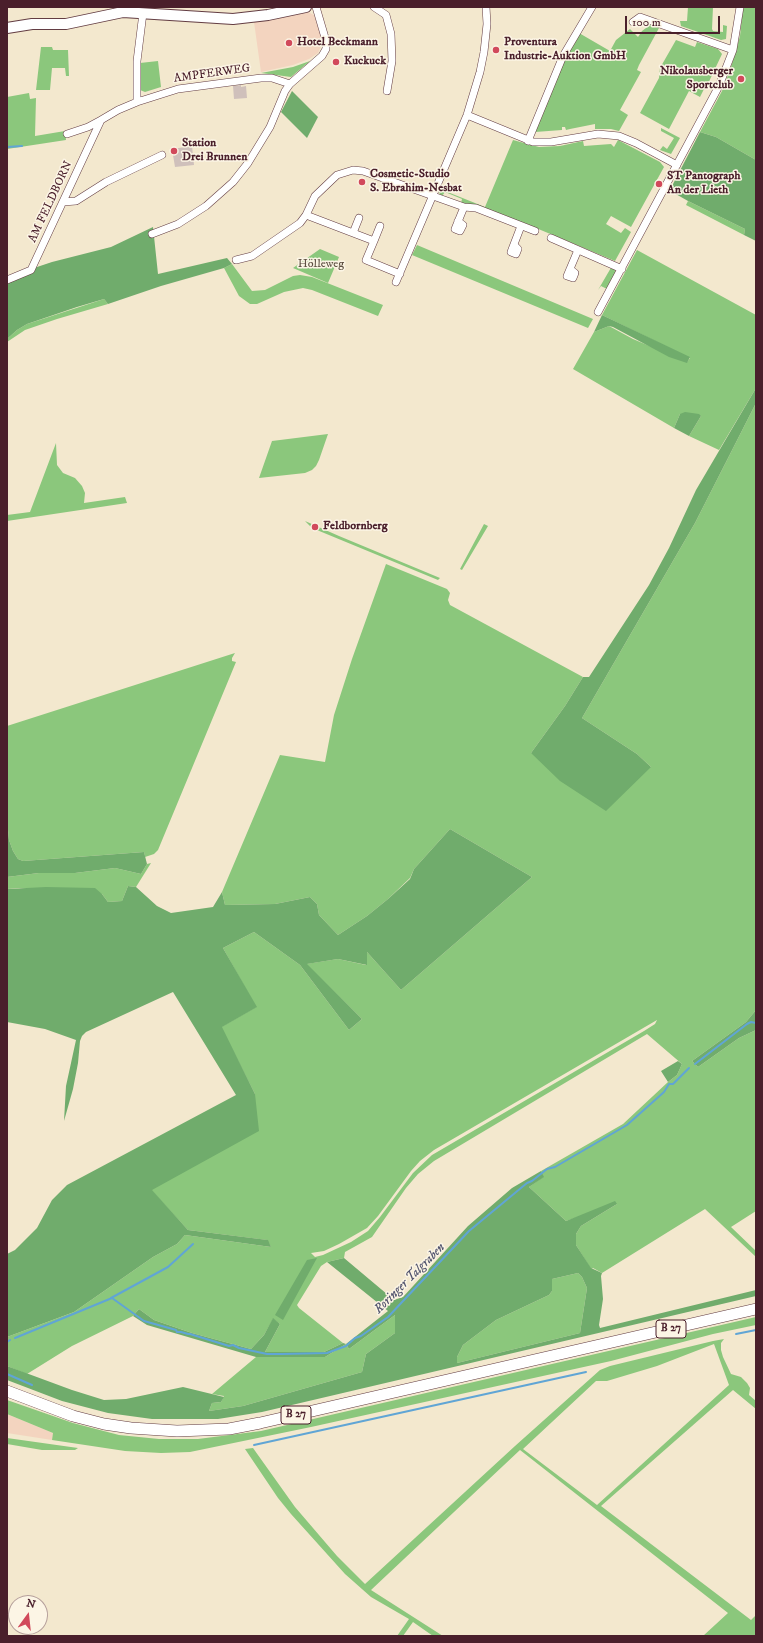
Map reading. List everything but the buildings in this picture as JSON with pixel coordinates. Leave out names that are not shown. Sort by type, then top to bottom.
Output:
[{"type":"main road","name":"B 27","points":[[7,1392],[73,1416],[104,1424],[169,1431],[202,1431],[260,1424],[756,1309]]},
{"type":"street","points":[[7,28],[32,24],[74,23],[111,13],[123,12],[233,18],[268,14],[306,7]]},
{"type":"street","points":[[152,234],[188,219],[206,206],[233,182],[262,142],[285,91],[290,84],[322,56],[326,50],[326,41],[316,7]]},
{"type":"street","points":[[374,7],[386,15],[392,34],[392,61],[387,91]]},
{"type":"street","points":[[396,282],[467,115],[480,72],[484,52],[486,7]]},
{"type":"street","points":[[528,141],[563,56],[592,7]]},
{"type":"street","points":[[598,312],[719,86],[733,50],[740,7]]},
{"type":"street","points":[[67,134],[88,127],[118,110],[137,102],[137,62],[143,13]]},
{"type":"street","points":[[633,22],[640,17],[733,50]]},
{"type":"street","name":"AMPFERWEG","points":[[137,102],[178,89],[261,78],[272,78],[290,84]]},
{"type":"street","points":[[467,115],[528,141],[551,142],[591,135],[614,135],[636,143],[677,165]]},
{"type":"street","name":"AM FELDBORN","points":[[7,280],[31,270],[102,120]]},
{"type":"street","points":[[63,202],[76,201],[106,182],[162,154]]},
{"type":"street","points":[[236,260],[252,256],[300,223],[306,215],[315,196],[339,174],[353,170],[362,171],[434,195],[464,207],[476,208],[535,231]]},
{"type":"street","points":[[458,221],[464,207]]},
{"type":"street","points":[[306,215],[374,241]]},
{"type":"street","points":[[353,233],[359,218]]},
{"type":"street","points":[[380,226],[366,260],[400,274]]},
{"type":"street","points":[[514,245],[521,226]]},
{"type":"street","points":[[551,238],[622,269]]},
{"type":"street","points":[[570,269],[578,250]]},
{"type":"shaded area","name":"Hotel Beckmann","points":[[308,12],[314,15],[322,39],[318,53],[309,59],[293,65],[261,72],[254,22]]},
{"type":"shaded area","points":[[241,85],[241,87],[246,86],[247,98],[234,99],[233,86]]},
{"type":"shaded area","points":[[192,146],[194,165],[175,167],[172,149]]},
{"type":"shaded area","points":[[7,1414],[53,1433],[52,1440],[7,1433]]},
{"type":"green space","points":[[688,7],[713,7],[712,29],[713,31],[723,32],[723,25],[727,26],[726,39],[721,40],[681,26],[680,21],[687,21]]},
{"type":"green space","name":"Nikolausberger Sportclub","points":[[743,7],[756,7],[756,160],[716,137],[700,132],[722,91],[731,67],[740,36]]},
{"type":"green space","points":[[650,25],[659,28],[639,65],[637,70],[641,72],[620,110],[628,115],[619,131],[611,129],[595,129],[595,124],[566,130],[565,127],[562,127],[562,130],[535,132],[565,57],[579,33],[610,51],[616,40],[630,29],[638,37],[642,31]]},
{"type":"green space","points":[[676,40],[695,47],[697,42],[718,49],[722,54],[705,90],[704,89],[700,97],[689,91],[669,129],[640,113],[659,78],[660,68]]},
{"type":"green space","points":[[41,47],[52,47],[53,50],[68,50],[69,76],[66,76],[65,68],[52,68],[50,90],[36,90]]},
{"type":"green space","points":[[158,61],[161,87],[145,92],[140,90],[140,63]]},
{"type":"green space","points":[[310,61],[291,77],[261,73],[293,67]]},
{"type":"green space","points":[[292,91],[318,117],[307,138],[281,112]]},
{"type":"green space","points":[[29,93],[30,99],[36,98],[35,136],[65,131],[66,140],[7,149],[7,97]]},
{"type":"green space","points":[[661,128],[680,138],[671,154],[660,150],[663,146],[667,149],[674,138],[661,131]]},
{"type":"green space","points":[[700,132],[716,137],[756,160],[756,241],[744,235],[745,229],[674,193],[672,186]]},
{"type":"green space","points":[[513,140],[539,147],[560,146],[583,141],[584,146],[611,144],[614,147],[618,140],[660,162],[664,167],[631,227],[611,216],[606,224],[621,233],[625,228],[631,232],[615,261],[524,223],[461,203],[462,199],[445,192],[442,196],[439,193],[440,189],[485,207]]},
{"type":"green space","points":[[688,201],[745,229],[744,235],[686,205]]},
{"type":"green space","points":[[153,227],[158,274],[227,258],[232,264],[224,268],[161,286],[108,304],[104,299],[77,307],[27,324],[7,339],[7,277],[52,262],[111,247]]},
{"type":"green space","points":[[417,245],[593,319],[588,328],[412,255]]},
{"type":"green space","name":"Hölleweg","points":[[320,249],[339,257],[328,283],[293,268]]},
{"type":"green space","points":[[637,250],[756,315],[756,388],[719,450],[689,436],[701,416],[680,414],[674,428],[573,369],[594,332],[609,326],[633,339],[687,362],[690,358],[602,315]]},
{"type":"green space","points":[[232,264],[252,291],[265,290],[293,276],[300,275],[312,277],[383,305],[378,316],[312,290],[303,288],[284,292],[257,304],[250,304],[239,296],[224,268]]},
{"type":"green space","points":[[612,266],[616,272],[607,289],[601,286],[598,290]]},
{"type":"green space","points":[[104,299],[108,304],[25,330],[7,342],[7,339],[17,330],[27,324]]},
{"type":"green space","points":[[602,315],[690,357],[687,363],[669,357],[613,327],[609,326],[594,332]]},
{"type":"green space","points":[[756,388],[756,403],[695,523],[582,718],[637,754],[651,767],[606,811],[560,781],[531,753],[565,706],[583,677],[589,677],[649,585],[669,548],[696,490]]},
{"type":"green space","points":[[756,403],[756,1010],[746,1022],[692,1061],[698,1067],[739,1038],[756,1030],[756,1211],[731,1227],[756,1251],[756,1257],[705,1209],[602,1273],[593,1268],[591,1269],[576,1245],[576,1234],[581,1226],[617,1204],[566,1221],[529,1187],[543,1177],[541,1171],[623,1124],[677,1075],[682,1064],[647,1034],[434,1161],[418,1174],[406,1188],[372,1237],[345,1252],[344,1258],[327,1262],[321,1266],[297,1305],[343,1343],[324,1352],[265,1352],[280,1324],[273,1319],[264,1335],[251,1349],[192,1333],[154,1320],[139,1309],[133,1316],[72,1346],[27,1374],[7,1366],[7,1337],[74,1312],[153,1257],[177,1244],[185,1235],[271,1247],[267,1240],[188,1230],[151,1190],[255,1094],[221,1027],[256,1007],[223,948],[254,932],[300,965],[349,1030],[362,1019],[306,964],[338,959],[366,965],[367,952],[401,990],[532,877],[450,829],[414,869],[410,878],[388,899],[367,916],[338,935],[319,915],[317,904],[310,897],[275,904],[225,905],[222,892],[280,755],[325,762],[334,715],[352,659],[386,564],[447,589],[450,593],[448,600],[450,605],[583,677],[565,706],[531,753],[651,767],[637,754],[582,718],[695,523]],"holes":[[[657,1020],[655,1024],[432,1155],[413,1173],[368,1231],[351,1242],[323,1255],[315,1257],[311,1253],[324,1251],[367,1228],[378,1216],[411,1171],[420,1161],[434,1150]]]},
{"type":"green space","points":[[685,412],[699,414],[701,416],[689,436],[674,428],[680,414]]},
{"type":"green space","points":[[328,434],[319,460],[312,470],[305,473],[259,478],[272,441]]},
{"type":"green space","points":[[56,443],[57,465],[63,473],[75,478],[82,486],[85,493],[84,503],[125,497],[127,503],[7,521],[7,515],[30,512]]},
{"type":"green space","points":[[305,521],[440,578],[438,580],[312,528]]},
{"type":"green space","points":[[484,524],[488,526],[462,570],[460,569]]},
{"type":"green space","points":[[235,653],[232,661],[236,662],[158,850],[154,854],[145,857],[144,852],[23,861],[18,859],[9,840],[7,820],[7,726]]},
{"type":"green space","points":[[7,820],[9,840],[13,851],[18,859],[23,861],[144,852],[147,864],[141,874],[115,868],[75,873],[39,873],[7,877]]},
{"type":"green space","points":[[450,829],[532,877],[401,990],[367,952],[367,965],[338,959],[307,964],[362,1019],[349,1030],[300,965],[254,932],[223,948],[257,1007],[222,1027],[255,1094],[259,1131],[152,1190],[188,1230],[268,1240],[271,1247],[185,1235],[177,1244],[153,1257],[74,1312],[7,1337],[7,1254],[15,1250],[37,1228],[52,1200],[67,1185],[236,1095],[173,992],[86,1032],[82,1036],[73,1089],[64,1121],[66,1086],[76,1040],[45,1029],[7,1022],[7,889],[46,887],[95,888],[108,902],[122,901],[128,886],[136,887],[157,906],[171,913],[213,907],[222,892],[225,905],[275,904],[310,897],[317,904],[319,915],[338,935],[367,916],[410,879],[414,869]]},
{"type":"green space","points":[[151,863],[136,887],[128,886],[122,901],[108,902],[102,894],[19,888],[7,889],[7,877],[39,873],[75,873],[115,868],[141,874],[147,864]]},
{"type":"green space","points":[[756,1010],[756,1030],[739,1038],[698,1067],[692,1061],[746,1022]]},
{"type":"green space","points":[[678,1061],[682,1064],[677,1075],[668,1082],[661,1071]]},
{"type":"green space","points":[[541,1171],[544,1177],[529,1187],[566,1221],[615,1201],[617,1204],[581,1226],[576,1234],[576,1245],[591,1268],[602,1273],[603,1299],[599,1325],[600,1328],[756,1290],[756,1296],[262,1412],[218,1419],[152,1419],[108,1413],[62,1401],[7,1380],[7,1366],[104,1400],[126,1399],[183,1387],[224,1397],[221,1402],[212,1403],[209,1411],[243,1406],[362,1372],[366,1354],[395,1333],[395,1315],[349,1349],[346,1344],[388,1311],[327,1262],[344,1258],[394,1300],[403,1297],[468,1226],[512,1188]],"holes":[[[578,1273],[582,1277],[587,1288],[580,1333],[457,1363],[457,1357],[463,1345],[496,1320],[549,1295],[552,1291],[552,1279]]]},
{"type":"green space","points":[[317,1258],[283,1320],[275,1315],[307,1260]]},
{"type":"green space","points":[[578,1273],[582,1277],[587,1288],[580,1333],[457,1363],[457,1357],[463,1345],[496,1320],[549,1295],[552,1291],[552,1279]]},
{"type":"green space","points":[[139,1309],[154,1320],[192,1333],[251,1349],[264,1335],[273,1318],[280,1324],[265,1352],[324,1352],[343,1343],[346,1344],[325,1357],[256,1357],[147,1325],[133,1316]]},
{"type":"green space","points":[[395,1315],[395,1333],[366,1354],[362,1372],[243,1406],[209,1411],[212,1403],[221,1402],[224,1396],[212,1394],[256,1357],[325,1357],[346,1344],[349,1349]]},
{"type":"green space","points":[[756,1317],[756,1325],[713,1334],[611,1361],[190,1452],[161,1453],[125,1451],[52,1440],[53,1433],[7,1414],[7,1400],[73,1423],[119,1435],[159,1439],[198,1439],[261,1431]]},
{"type":"green space","points":[[724,1339],[721,1343],[723,1357],[731,1374],[741,1377],[747,1383],[750,1388],[749,1395],[756,1401],[756,1409],[733,1390],[601,1506],[751,1620],[756,1615],[756,1636],[703,1636],[728,1613],[520,1450],[371,1590],[443,1636],[433,1636],[413,1622],[403,1636],[397,1636],[409,1619],[371,1597],[345,1574],[278,1498],[245,1449],[253,1448],[295,1507],[337,1556],[365,1584],[600,1370],[610,1366]],"holes":[[[714,1344],[729,1385],[597,1505],[523,1449],[596,1381],[607,1381],[657,1366]]]},
{"type":"green space","points":[[7,1438],[78,1448],[75,1450],[42,1450],[7,1444]]},
{"type":"waterway","points":[[7,147],[22,146]]},
{"type":"waterway","name":"Roringer Talgraben","points":[[695,1064],[747,1024],[751,1022],[756,1023]]},
{"type":"waterway","name":"Roringer Talgraben","points":[[15,1338],[112,1298],[144,1321],[176,1330],[177,1332],[190,1334],[229,1346],[233,1345],[239,1348],[267,1354],[327,1353],[346,1346],[355,1338],[361,1336],[388,1317],[469,1231],[527,1183],[532,1181],[547,1169],[555,1167],[627,1125],[664,1092],[669,1084],[673,1084],[689,1068]]},
{"type":"waterway","points":[[111,1298],[168,1267],[193,1244]]},
{"type":"waterway","points":[[736,1334],[756,1330]]},
{"type":"waterway","points":[[254,1445],[586,1372]]},
{"type":"waterway","points":[[7,1374],[32,1385]]},
{"type":"place","name":"Hotel Beckmann","points":[[289,43]]},
{"type":"place","name":"Proventura Industrie-Auktion GmbH","points":[[496,50]]},
{"type":"place","name":"Kuckuck","points":[[336,62]]},
{"type":"place","name":"Nikolausberger Sportclub","points":[[741,79]]},
{"type":"place","name":"Station Drei Brunnen","points":[[174,151]]},
{"type":"place","name":"Cosmetic-Studio S. Ebrahim-Nesbat","points":[[362,182]]},
{"type":"place","name":"ST Pantograph An der Lieth","points":[[659,184]]},
{"type":"place","name":"Feldbornberg","points":[[315,527]]}]
